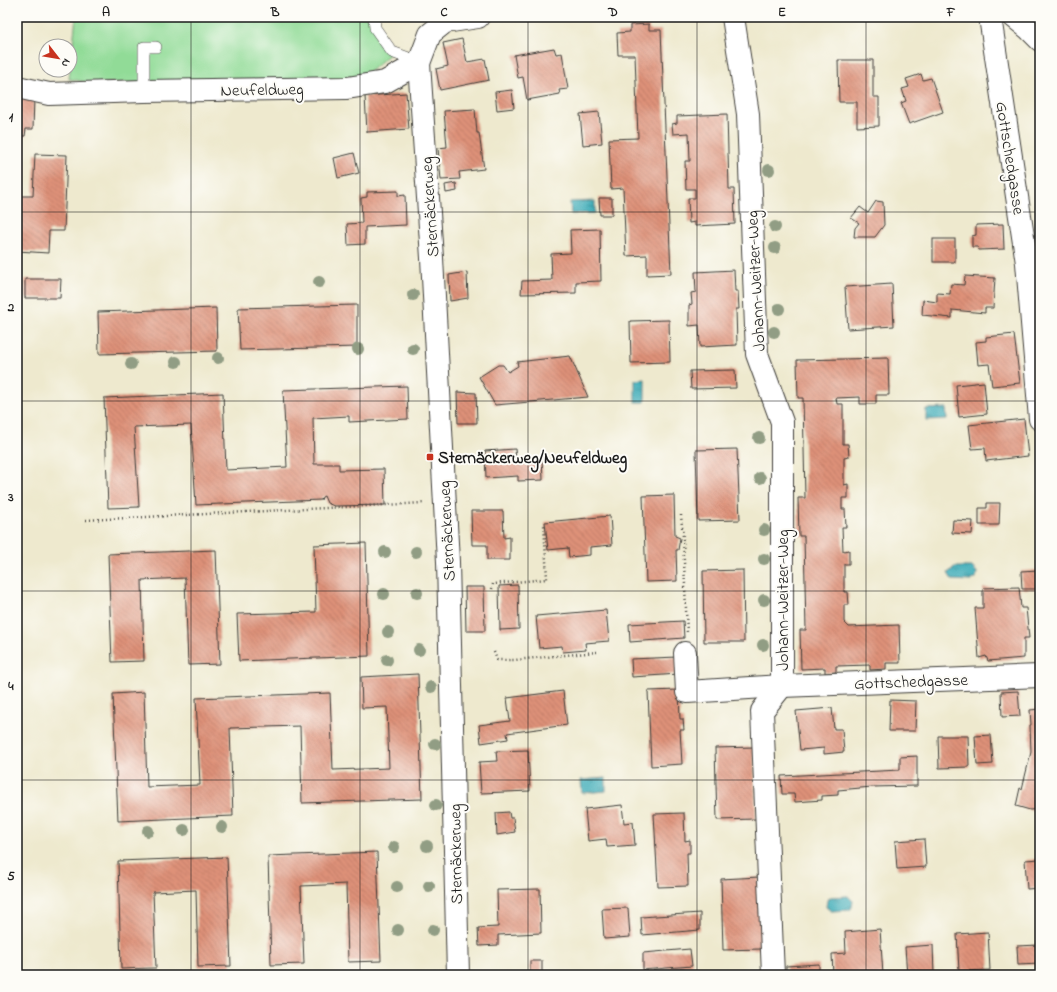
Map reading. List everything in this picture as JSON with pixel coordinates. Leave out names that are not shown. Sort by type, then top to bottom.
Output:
[{"type":"street","points":[[419,63],[430,34],[445,22],[478,17]]},
{"type":"street","name":"Johann-Weitzer-Weg","points":[[733,17],[748,114],[757,354],[782,422],[782,686],[762,711],[773,975]]},
{"type":"street","name":"Gottschedgasse","points":[[990,17],[1027,263],[1040,419]]},
{"type":"street","points":[[1014,17],[1040,40]]},
{"type":"street","name":"Neufeldweg","points":[[17,87],[49,94],[347,88],[385,82],[419,63]]},
{"type":"street","name":"Sternäckerweg","points":[[419,63],[432,258],[448,562],[458,975]]},
{"type":"street","name":"Johann-Weitzer-Weg","points":[[685,653],[688,692],[782,686]]},
{"type":"street","name":"Gottschedgasse","points":[[782,686],[1040,676]]},
{"type":"lane","points":[[374,17],[375,28],[392,52],[419,63]]},
{"type":"lane","points":[[144,91],[144,47],[156,47]]},
{"type":"path","points":[[86,520],[445,502]]},
{"type":"path","points":[[681,516],[687,646],[685,653]]},
{"type":"path","points":[[492,588],[493,584],[547,579],[544,524]]},
{"type":"path","points":[[494,652],[497,660],[515,660],[597,652]]},
{"type":"green space","points":[[76,17],[374,17],[392,52],[367,74],[346,82],[91,83],[69,79],[78,78],[78,38],[74,38]]},
{"type":"water","points":[[595,201],[595,213],[571,214],[570,202]]},
{"type":"water","points":[[645,379],[645,402],[635,402],[635,380]]},
{"type":"water","points":[[946,408],[947,419],[926,420],[926,409]]},
{"type":"water","points":[[954,567],[972,567],[977,572],[976,578],[971,581],[952,580],[948,573]]},
{"type":"water","points":[[606,778],[606,791],[582,793],[581,780]]},
{"type":"water","points":[[848,896],[853,901],[850,910],[831,911],[826,907],[827,900],[830,897]]},
{"type":"building","points":[[649,24],[649,30],[661,30],[671,274],[647,275],[647,255],[626,256],[623,188],[611,189],[609,139],[638,138],[635,55],[618,55],[617,33],[630,32],[630,25]]},
{"type":"building","points":[[462,39],[467,62],[485,59],[489,80],[440,90],[436,69],[448,66],[443,43]]},
{"type":"building","points":[[554,48],[556,54],[562,53],[568,89],[559,90],[560,94],[527,100],[523,77],[518,78],[514,55]]},
{"type":"building","points":[[838,60],[873,60],[873,97],[879,97],[879,126],[857,127],[857,102],[839,102]]},
{"type":"building","points":[[921,74],[923,80],[931,78],[943,112],[909,124],[901,103],[906,101],[902,89],[909,87],[906,79]]},
{"type":"building","points":[[512,90],[514,108],[497,110],[495,92]]},
{"type":"building","points":[[406,93],[409,129],[367,132],[365,96]]},
{"type":"building","points":[[17,98],[34,98],[33,129],[26,129],[25,136],[17,136]]},
{"type":"building","points":[[475,109],[477,133],[479,133],[484,169],[459,172],[460,179],[441,180],[438,148],[447,147],[444,111]]},
{"type":"building","points":[[599,112],[602,143],[583,145],[580,114]]},
{"type":"building","points":[[727,114],[729,189],[734,189],[735,224],[695,226],[695,222],[689,223],[688,198],[695,198],[695,189],[686,189],[685,161],[690,161],[689,133],[673,134],[672,124],[677,123],[677,116]]},
{"type":"building","points":[[354,153],[359,173],[338,178],[334,158]]},
{"type":"building","points":[[35,154],[67,155],[64,231],[49,231],[48,253],[17,251],[17,196],[33,196]]},
{"type":"building","points":[[456,183],[457,191],[446,193],[445,185]]},
{"type":"building","points":[[398,191],[398,196],[405,195],[406,225],[365,227],[365,244],[348,245],[347,224],[362,223],[361,198],[367,197],[367,192]]},
{"type":"building","points":[[599,198],[612,198],[612,215],[600,215]]},
{"type":"building","points":[[876,201],[883,202],[884,225],[875,237],[854,237],[855,228],[859,223],[851,218],[860,207],[868,213]]},
{"type":"building","points":[[1003,224],[1004,249],[979,250],[978,247],[972,247],[972,236],[976,235],[976,225]]},
{"type":"building","points":[[600,229],[601,281],[576,282],[576,293],[521,294],[522,281],[552,280],[551,254],[571,253],[570,230]]},
{"type":"building","points":[[933,239],[955,239],[955,262],[933,262]]},
{"type":"building","points":[[734,270],[735,291],[738,291],[739,309],[736,309],[737,345],[700,347],[699,325],[689,326],[689,305],[692,304],[691,293],[696,292],[695,272]]},
{"type":"building","points":[[467,272],[468,298],[450,301],[449,275]]},
{"type":"building","points":[[965,276],[995,278],[993,308],[985,308],[985,313],[952,310],[952,318],[922,315],[923,300],[937,302],[937,293],[950,294],[951,284],[964,285]]},
{"type":"building","points":[[25,279],[61,279],[60,298],[25,298]]},
{"type":"building","points":[[892,284],[894,326],[848,329],[845,287]]},
{"type":"building","points":[[357,305],[357,347],[240,350],[238,308]]},
{"type":"building","points":[[216,308],[217,351],[99,354],[98,312]]},
{"type":"building","points":[[669,320],[670,362],[631,363],[630,321]]},
{"type":"building","points":[[1014,334],[1020,383],[992,386],[989,364],[978,365],[976,342],[986,341],[986,337]]},
{"type":"building","points":[[570,356],[588,397],[495,405],[479,377],[498,365],[503,365],[508,372],[518,366],[517,362]]},
{"type":"building","points":[[888,358],[889,395],[876,395],[876,404],[860,404],[860,397],[836,398],[837,404],[843,404],[843,444],[848,444],[849,457],[844,458],[844,485],[848,484],[848,498],[842,498],[842,509],[845,509],[846,527],[842,527],[843,551],[849,550],[849,564],[844,564],[844,592],[848,592],[849,605],[844,605],[844,622],[849,627],[899,625],[900,663],[886,663],[886,669],[870,670],[870,665],[836,666],[836,672],[825,673],[825,668],[801,669],[800,630],[806,630],[804,536],[799,536],[798,498],[805,498],[803,398],[798,398],[797,360]]},
{"type":"building","points":[[735,370],[736,388],[691,389],[690,371]]},
{"type":"building","points":[[984,382],[987,414],[959,417],[956,385]]},
{"type":"building","points":[[407,386],[408,419],[349,422],[349,416],[313,418],[314,464],[339,464],[339,470],[384,469],[385,505],[334,506],[327,503],[324,496],[321,500],[196,505],[191,425],[134,427],[139,507],[108,508],[104,398],[223,393],[226,470],[287,467],[283,390]]},
{"type":"building","points":[[457,392],[476,393],[477,423],[458,423]]},
{"type":"building","points":[[1024,419],[1028,456],[986,461],[985,448],[972,449],[969,425]]},
{"type":"building","points":[[515,449],[516,460],[542,458],[543,480],[518,481],[518,476],[486,478],[485,451]]},
{"type":"building","points":[[737,449],[740,520],[698,521],[696,450]]},
{"type":"building","points":[[674,495],[675,536],[680,538],[678,550],[676,550],[677,581],[646,582],[643,496]]},
{"type":"building","points":[[987,503],[1000,503],[999,525],[979,525],[979,508],[987,508]]},
{"type":"building","points":[[471,511],[503,511],[504,538],[510,537],[510,560],[487,560],[487,545],[472,545]]},
{"type":"building","points":[[610,516],[612,545],[590,547],[590,555],[569,557],[568,548],[548,550],[545,522]]},
{"type":"building","points":[[953,520],[973,521],[972,534],[952,533]]},
{"type":"building","points":[[366,543],[369,656],[239,661],[237,614],[316,612],[314,545]]},
{"type":"building","points":[[216,550],[220,664],[188,665],[185,578],[142,580],[144,661],[112,662],[108,554]]},
{"type":"building","points":[[743,570],[744,642],[704,642],[703,571]]},
{"type":"building","points":[[1038,570],[1040,589],[1022,589],[1021,571]]},
{"type":"building","points":[[518,585],[519,629],[500,630],[499,586]]},
{"type":"building","points":[[465,587],[484,587],[485,631],[466,631]]},
{"type":"building","points":[[1019,587],[1021,608],[1026,608],[1029,638],[1024,638],[1024,658],[988,661],[986,656],[979,658],[975,608],[983,608],[983,588]]},
{"type":"building","points":[[606,610],[609,641],[585,643],[586,650],[563,652],[562,646],[539,648],[536,616]]},
{"type":"building","points":[[683,621],[684,638],[630,642],[629,624]]},
{"type":"building","points":[[677,657],[679,674],[632,677],[631,659]]},
{"type":"building","points":[[418,674],[422,799],[302,803],[300,726],[230,728],[233,816],[118,821],[113,694],[144,692],[147,787],[200,785],[196,698],[330,693],[333,770],[389,768],[387,707],[362,708],[361,677]]},
{"type":"building","points":[[679,690],[680,719],[683,719],[684,730],[680,730],[682,764],[651,766],[648,691]]},
{"type":"building","points":[[563,691],[567,725],[507,733],[508,739],[481,743],[479,725],[510,721],[507,698]]},
{"type":"building","points":[[1018,691],[1020,716],[1002,717],[1001,692]]},
{"type":"building","points":[[890,700],[916,701],[915,731],[889,731]]},
{"type":"building","points":[[832,708],[834,729],[842,729],[844,752],[824,754],[824,748],[800,750],[796,711]]},
{"type":"building","points":[[1040,709],[1040,809],[1030,810],[1016,806],[1020,788],[1022,789],[1031,752],[1030,710]]},
{"type":"building","points":[[991,735],[993,764],[977,765],[975,736]]},
{"type":"building","points":[[938,736],[968,736],[969,767],[939,768]]},
{"type":"building","points":[[754,747],[756,819],[717,820],[715,748]]},
{"type":"building","points":[[528,750],[530,791],[481,793],[479,762],[497,761],[496,751]]},
{"type":"building","points":[[917,756],[917,786],[872,787],[838,790],[838,795],[822,796],[822,800],[795,802],[794,794],[782,794],[781,776],[900,770],[900,757]]},
{"type":"building","points":[[622,805],[624,823],[633,822],[635,845],[607,847],[606,839],[588,841],[585,809]]},
{"type":"building","points":[[509,812],[510,818],[513,818],[515,832],[497,835],[496,813]]},
{"type":"building","points":[[684,813],[685,841],[690,840],[690,853],[687,853],[688,886],[658,887],[654,814]]},
{"type":"building","points":[[924,839],[926,867],[897,869],[895,841]]},
{"type":"building","points":[[377,852],[381,961],[348,962],[346,884],[301,886],[304,964],[271,965],[268,856]]},
{"type":"building","points":[[227,857],[231,966],[198,967],[196,890],[153,892],[156,968],[121,969],[118,861]]},
{"type":"building","points":[[1040,859],[1040,888],[1027,889],[1025,860]]},
{"type":"building","points":[[759,877],[761,949],[723,950],[721,879]]},
{"type":"building","points":[[540,889],[541,933],[498,935],[498,945],[479,946],[478,928],[498,927],[497,890]]},
{"type":"building","points":[[628,908],[630,937],[604,939],[602,909]]},
{"type":"building","points":[[700,913],[700,930],[642,935],[641,917]]},
{"type":"building","points":[[880,929],[883,975],[833,975],[832,954],[846,953],[845,932]]},
{"type":"building","points":[[988,932],[990,970],[959,971],[957,934]]},
{"type":"building","points":[[933,945],[934,975],[907,975],[905,947]]},
{"type":"building","points":[[1039,945],[1040,964],[1018,965],[1017,946]]},
{"type":"building","points":[[690,949],[692,966],[643,970],[643,953]]},
{"type":"building","points":[[530,961],[542,961],[542,975],[530,975]]},
{"type":"building","points":[[819,964],[819,975],[786,975],[786,966]]},
{"type":"place","name":"Sternäckerweg/Neufeldweg","points":[[430,457]]}]
